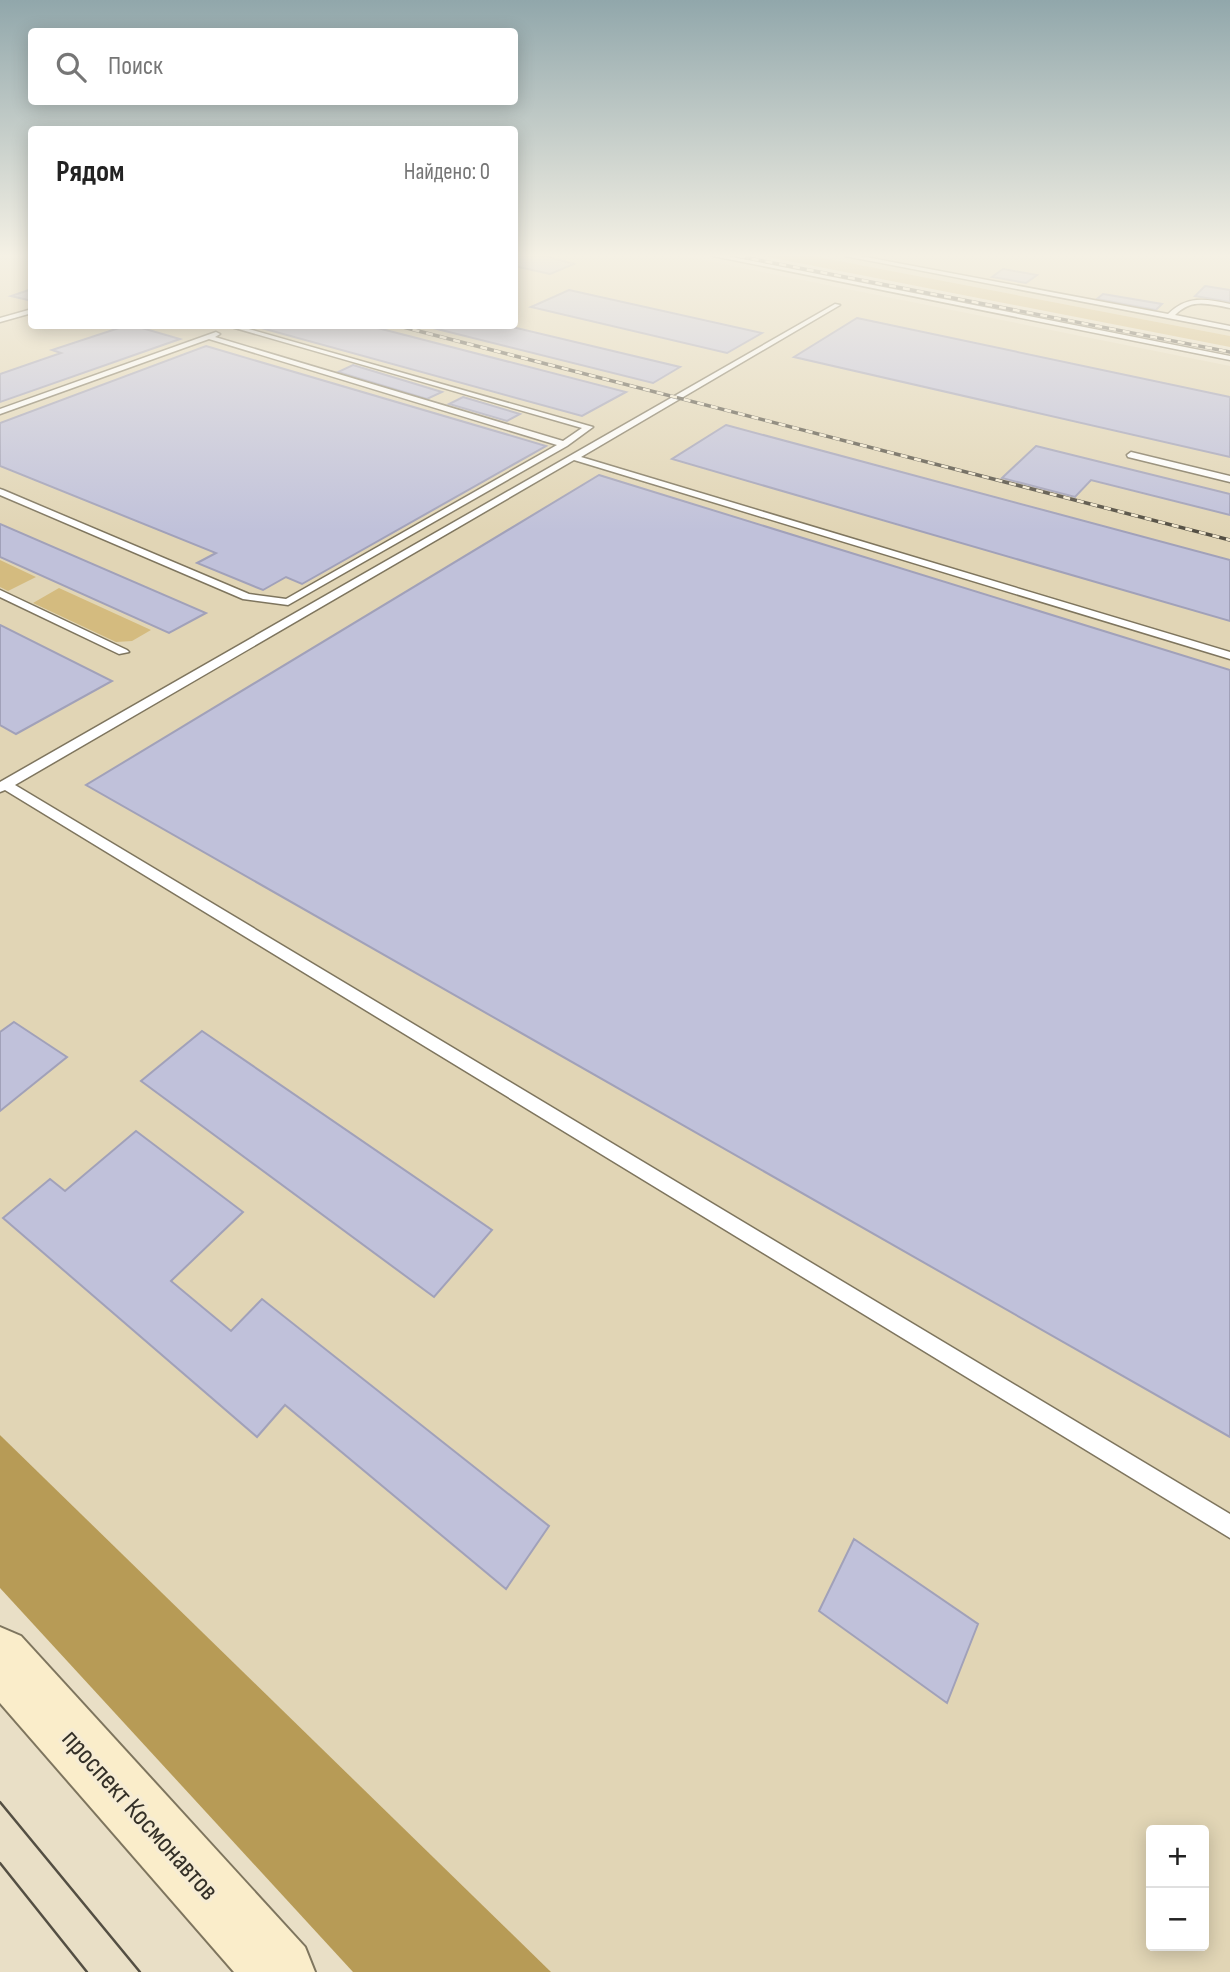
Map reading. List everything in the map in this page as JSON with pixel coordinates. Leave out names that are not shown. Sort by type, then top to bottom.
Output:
[{"type":"main road","name":"проспект Космонавтов","points":[[0,1657],[280,1972]]},
{"type":"lane","points":[[0,412],[178,348]]},
{"type":"lane","points":[[246,348],[564,444]]},
{"type":"lane","points":[[0,492],[247,597],[288,602],[564,444],[589,427],[308,348]]},
{"type":"lane","points":[[762,348],[3,787],[1230,1527]]},
{"type":"lane","points":[[1180,348],[1230,358]]},
{"type":"lane","points":[[1131,455],[1230,479]]},
{"type":"lane","points":[[573,457],[1230,656]]},
{"type":"lane","points":[[0,593],[123,652]]},
{"type":"shaded area","points":[[0,348],[1141,348],[1230,366],[1230,1972],[551,1972],[0,1435]]},
{"type":"shaded area","points":[[0,560],[36,577],[8,591],[0,587]]},
{"type":"shaded area","points":[[59,588],[151,630],[132,641],[116,642],[33,603]]},
{"type":"shaded area","points":[[0,1435],[551,1972],[353,1972],[0,1588]]},
{"type":"building","points":[[154,348],[0,402],[0,374],[61,353],[52,350]]},
{"type":"building","points":[[201,348],[213,348],[546,446],[302,584],[286,577],[263,590],[197,563],[216,553],[0,466],[0,423]]},
{"type":"building","points":[[334,348],[455,348],[626,392],[582,416]]},
{"type":"building","points":[[513,348],[600,348],[680,367],[653,383]]},
{"type":"building","points":[[706,348],[736,348],[727,353]]},
{"type":"building","points":[[808,348],[999,348],[1230,397],[1230,457],[794,357]]},
{"type":"building","points":[[353,365],[442,392],[427,399],[338,372]]},
{"type":"building","points":[[463,397],[520,414],[507,421],[449,404]]},
{"type":"building","points":[[726,425],[1230,560],[1230,621],[672,459]]},
{"type":"building","points":[[1036,446],[1230,494],[1230,515],[1091,480],[1075,497],[1002,478]]},
{"type":"building","points":[[599,475],[1230,670],[1230,1437],[86,785]]},
{"type":"building","points":[[0,524],[206,613],[169,633],[0,557]]},
{"type":"building","points":[[0,625],[112,681],[16,734],[0,725]]},
{"type":"building","points":[[14,1022],[67,1057],[0,1111],[0,1032]]},
{"type":"building","points":[[202,1031],[492,1230],[434,1297],[141,1081]]},
{"type":"building","points":[[136,1131],[243,1212],[171,1281],[231,1331],[262,1299],[549,1526],[506,1589],[285,1405],[257,1437],[3,1218],[50,1179],[65,1191]]},
{"type":"building","points":[[854,1539],[978,1624],[947,1703],[819,1611]]},
{"type":"tram line","points":[[0,1802],[140,1972]]},
{"type":"tram line","points":[[0,1863],[87,1972]]},
{"type":"railway","points":[[485,348],[1230,540]]},
{"type":"railway","points":[[1210,348],[1230,352]]}]
